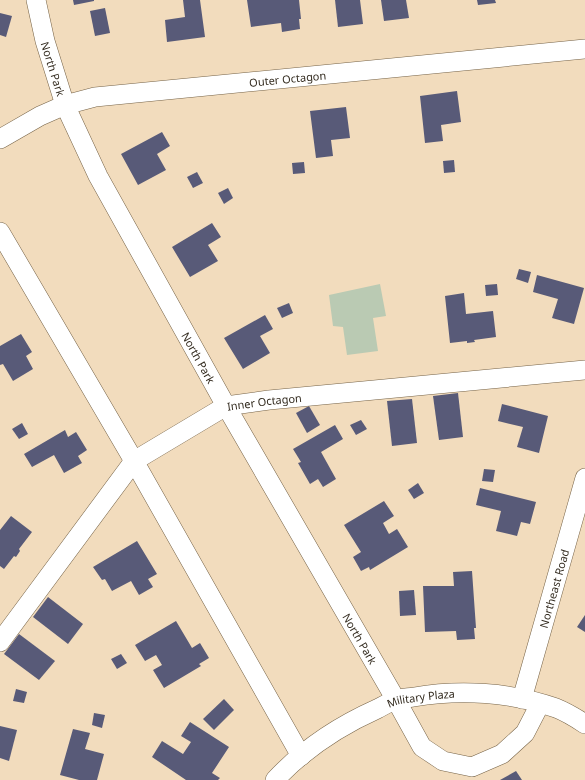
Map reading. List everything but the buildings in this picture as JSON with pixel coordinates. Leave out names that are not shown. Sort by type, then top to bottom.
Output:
[{"type":"street","name":"North Park","points":[[36,0],[45,41],[65,105],[98,176],[226,406],[422,747],[443,761],[472,767],[502,754],[525,733],[540,704]]},
{"type":"street","name":"Outer Octagon","points":[[0,139],[40,116],[65,105],[95,97],[585,48]]},
{"type":"street","points":[[0,232],[134,461],[301,756]]},
{"type":"street","name":"Inner Octagon","points":[[0,642],[134,461],[226,406],[269,400],[585,370]]},
{"type":"street","name":"Northeast Road","points":[[522,699],[585,478]]},
{"type":"street","name":"Military Plaza","points":[[274,780],[301,756],[342,726],[396,700],[429,694],[486,694],[522,699],[555,708],[570,714],[585,724]]},
{"type":"green space","points":[[380,284],[386,316],[373,318],[378,351],[347,355],[343,327],[333,326],[329,295]]}]
